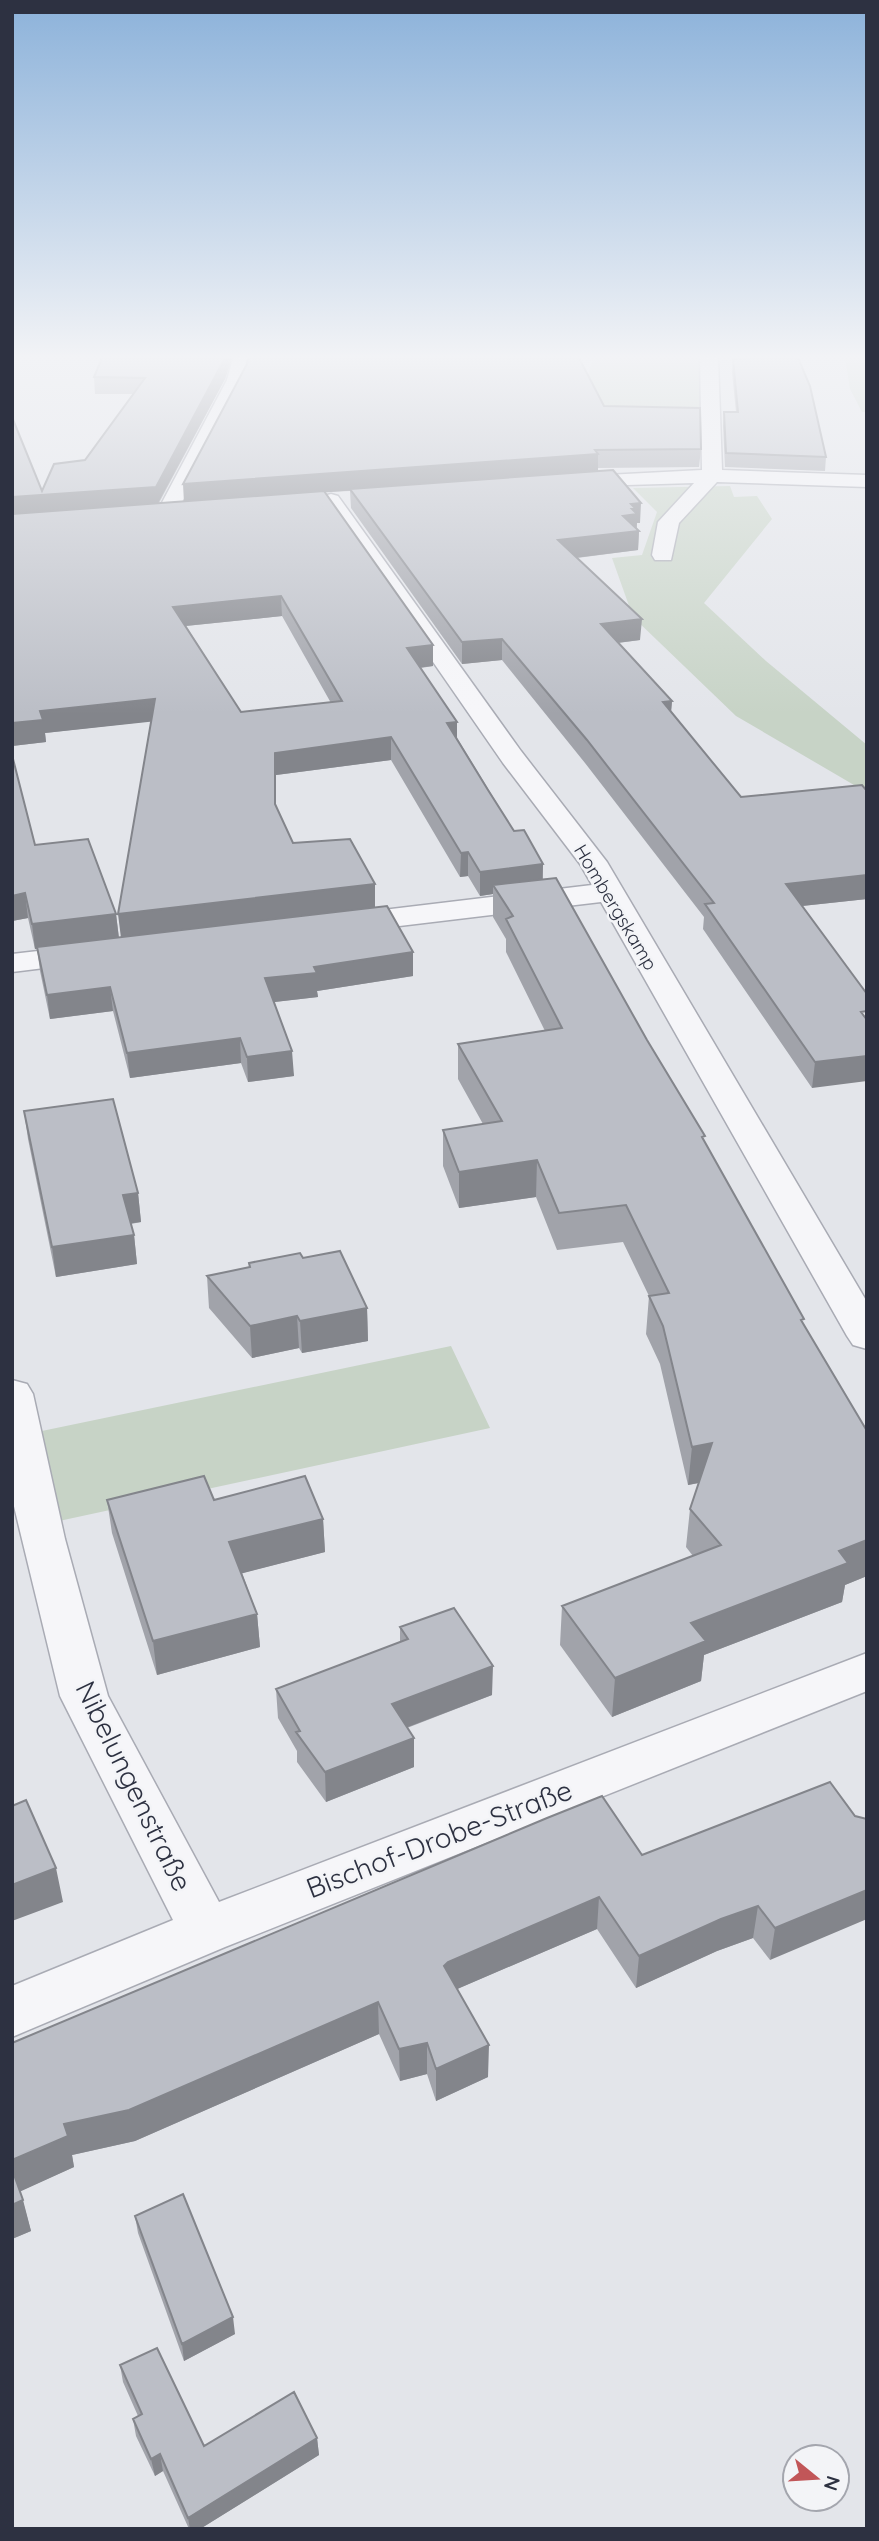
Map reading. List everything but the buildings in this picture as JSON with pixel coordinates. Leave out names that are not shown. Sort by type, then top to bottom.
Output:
[{"type":"street","points":[[167,512],[186,477]]},
{"type":"street","points":[[551,484],[700,477]]},
{"type":"street","points":[[663,555],[668,522],[711,477]]},
{"type":"street","points":[[730,477],[867,481]]},
{"type":"street","name":"Hombergskamp","points":[[336,500],[512,757],[593,862],[867,1336]]},
{"type":"street","points":[[141,514],[193,510]]},
{"type":"street","points":[[311,928],[610,892]]},
{"type":"street","points":[[12,963],[121,950]]},
{"type":"street","name":"Nibelungenstraße","points":[[12,1394],[44,1539],[85,1696],[206,1931]]},
{"type":"street","name":"Bischof-Drobe-Straße","points":[[12,2012],[206,1931],[867,1671]]},
{"type":"green space","points":[[730,486],[734,497],[757,496],[772,519],[704,603],[766,661],[867,745],[867,796],[854,785],[736,716],[633,617],[612,558],[642,555],[657,512],[633,488]]},
{"type":"green space","points":[[451,1346],[490,1428],[59,1521],[37,1432]]}]
